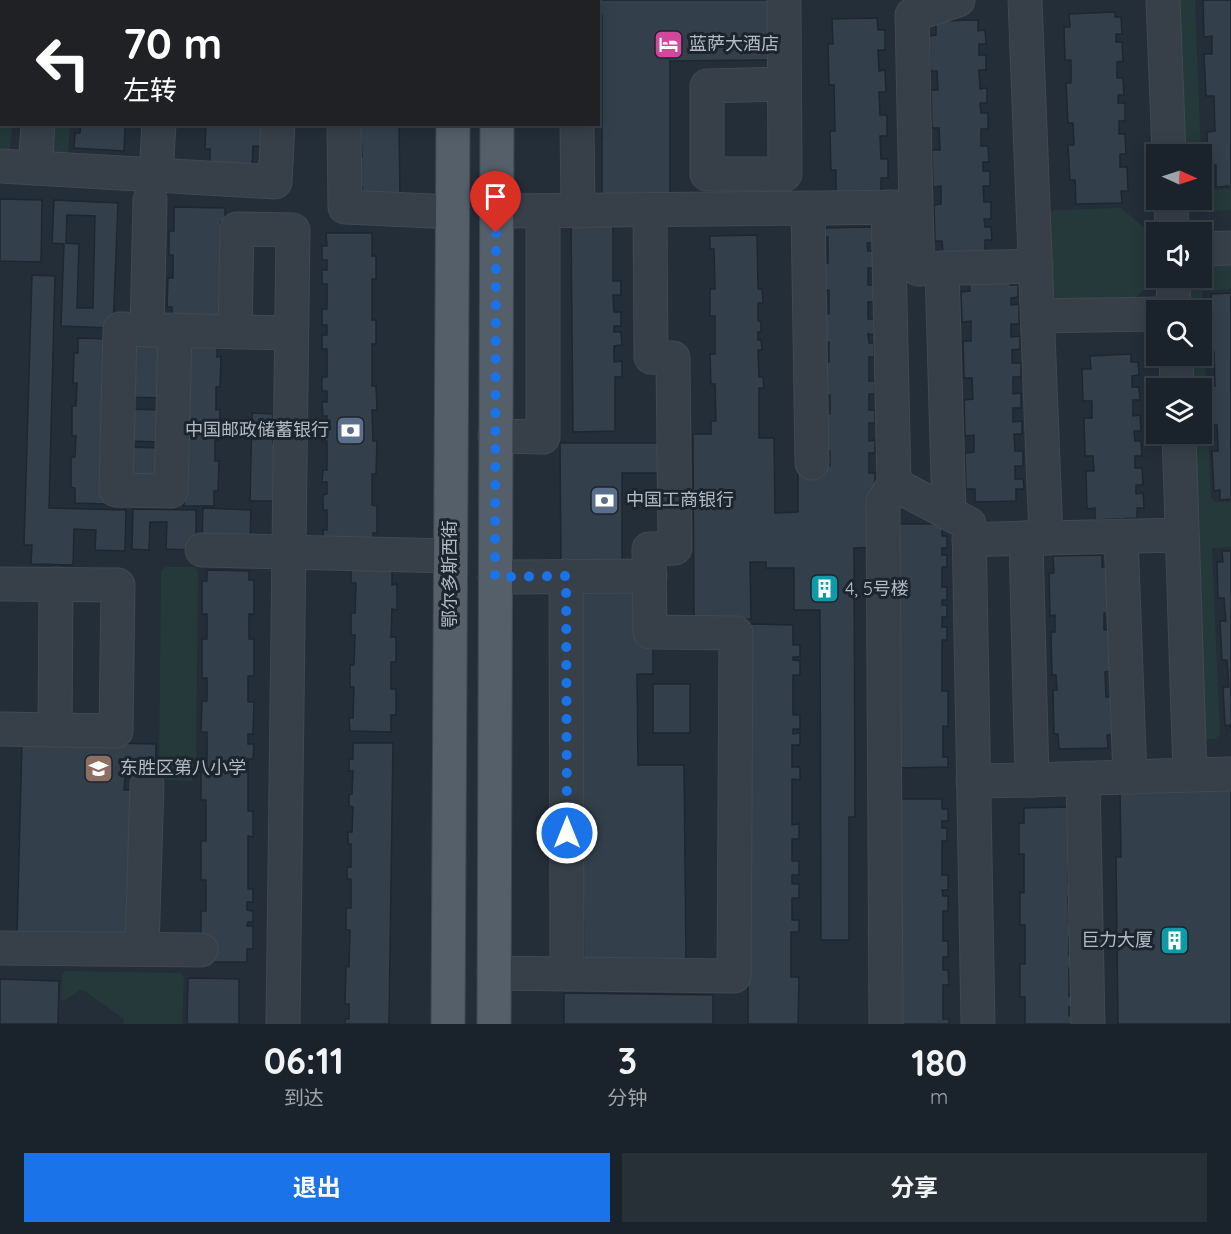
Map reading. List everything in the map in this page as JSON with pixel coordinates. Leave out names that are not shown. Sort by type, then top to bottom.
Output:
[{"type":"main road","name":"鄂尔多斯西街","points":[[448,1024],[453,126]]},
{"type":"main road","points":[[494,1024],[496,126]]},
{"type":"lane","points":[[784,0],[784,84]]},
{"type":"lane","points":[[886,1024],[883,502],[894,484],[908,8],[958,0]]},
{"type":"lane","points":[[1025,0],[1038,316],[1032,780]]},
{"type":"lane","points":[[1163,0],[1169,144]]},
{"type":"lane","points":[[35,168],[38,126]]},
{"type":"lane","points":[[159,126],[153,187],[161,330],[291,333]]},
{"type":"lane","points":[[0,166],[35,168],[153,187],[274,182],[278,126]]},
{"type":"lane","points":[[344,126],[345,207],[453,212]]},
{"type":"lane","points":[[577,126],[578,211]]},
{"type":"lane","points":[[496,211],[902,207]]},
{"type":"lane","points":[[902,207],[918,269],[1036,266]]},
{"type":"lane","points":[[808,208],[812,463]]},
{"type":"lane","points":[[494,973],[734,976],[736,633],[650,632],[649,549],[675,548],[673,358],[651,357],[650,210]]},
{"type":"lane","points":[[495,436],[543,437],[543,211]]},
{"type":"lane","points":[[235,332],[237,229],[293,230],[283,1024]]},
{"type":"lane","points":[[1212,249],[1231,248]]},
{"type":"lane","points":[[942,268],[949,514]]},
{"type":"lane","points":[[1038,316],[1146,314]]},
{"type":"lane","points":[[1179,444],[1190,775]]},
{"type":"lane","points":[[894,484],[969,524],[978,1024]]},
{"type":"lane","points":[[969,540],[1182,535]]},
{"type":"lane","points":[[1121,536],[1130,777]]},
{"type":"lane","points":[[202,550],[450,556]]},
{"type":"lane","points":[[566,576],[567,974]]},
{"type":"lane","points":[[495,577],[650,576]]},
{"type":"lane","points":[[0,584],[118,585],[116,730],[0,729]]},
{"type":"lane","points":[[55,730],[56,584]]},
{"type":"lane","points":[[974,781],[1231,774]]},
{"type":"lane","points":[[1083,778],[1088,1024]]},
{"type":"lane","points":[[142,949],[147,785]]},
{"type":"lane","points":[[0,948],[201,950]]},
{"type":"green space","points":[[1168,0],[1195,0],[1201,144],[1174,144]]},
{"type":"green space","points":[[0,126],[12,126],[10,149],[0,155]]},
{"type":"green space","points":[[47,126],[70,126],[68,156],[50,161]]},
{"type":"green space","points":[[1231,189],[1231,210],[1192,212],[1190,210],[1212,210],[1212,190]]},
{"type":"green space","points":[[1121,208],[1146,229],[1146,288],[1136,297],[1056,299],[1044,286],[1043,222],[1054,210]]},
{"type":"green space","points":[[1212,253],[1231,253],[1231,289],[1202,291],[1202,300],[1179,300],[1178,288],[1212,288]]},
{"type":"green space","points":[[1181,366],[1205,366],[1206,378],[1182,378]]},
{"type":"green space","points":[[1185,444],[1209,444],[1211,498],[1216,502],[1231,502],[1231,547],[1212,548],[1220,734],[1215,739],[1200,739]]},
{"type":"green space","points":[[166,567],[195,567],[198,571],[196,776],[191,781],[163,780],[159,776],[161,571]]},
{"type":"green space","points":[[66,971],[180,973],[184,977],[182,1024],[123,1024],[124,1019],[85,991],[80,990],[64,1001],[61,999],[62,975]]},
{"type":"building","points":[[600,0],[772,0],[772,60],[670,61],[670,197],[602,197],[602,15],[600,15]]},
{"type":"building","points":[[1203,0],[1231,0],[1231,186],[1216,187],[1216,165],[1212,165],[1212,144],[1207,144],[1207,132],[1215,131],[1214,96],[1206,96],[1204,54],[1212,54],[1212,36],[1204,37]]},
{"type":"building","points":[[1115,12],[1115,17],[1121,17],[1122,34],[1116,34],[1116,42],[1122,42],[1123,61],[1117,62],[1117,78],[1123,78],[1124,95],[1118,95],[1118,103],[1125,103],[1125,121],[1119,121],[1119,134],[1125,134],[1126,154],[1120,154],[1120,167],[1127,167],[1128,191],[1121,191],[1122,203],[1076,204],[1075,180],[1070,180],[1068,145],[1074,145],[1073,123],[1068,123],[1066,83],[1071,83],[1071,60],[1065,60],[1064,27],[1070,27],[1069,14]]},
{"type":"building","points":[[877,18],[878,30],[885,30],[885,50],[878,50],[879,71],[885,70],[886,92],[879,92],[880,115],[887,115],[887,136],[880,136],[881,159],[888,159],[888,178],[881,178],[881,191],[836,192],[836,170],[831,170],[830,131],[835,131],[834,85],[829,85],[828,44],[833,44],[832,19]]},
{"type":"building","points":[[978,20],[978,31],[985,30],[986,44],[979,44],[979,55],[986,55],[986,70],[979,70],[980,89],[987,88],[987,103],[980,103],[981,113],[988,113],[988,129],[981,129],[981,146],[988,146],[989,162],[983,162],[983,171],[990,171],[990,186],[983,186],[984,202],[991,202],[991,219],[984,219],[985,227],[991,227],[992,240],[985,240],[985,252],[943,254],[942,241],[935,241],[934,205],[941,204],[941,186],[933,187],[932,150],[940,150],[939,128],[932,128],[931,90],[938,90],[937,71],[930,71],[929,36],[936,35],[936,21]]},
{"type":"building","points":[[81,126],[125,126],[124,151],[74,148],[75,133],[80,133]]},
{"type":"building","points":[[206,126],[262,126],[261,146],[253,146],[252,167],[210,165],[210,149],[205,149]]},
{"type":"building","points":[[358,126],[399,126],[400,198],[362,199],[362,187],[359,187],[358,157],[362,157],[361,139],[358,140]]},
{"type":"building","points":[[0,199],[42,200],[41,262],[0,261]]},
{"type":"building","points":[[54,200],[118,203],[113,328],[61,326],[64,244],[52,243]],"holes":[[[67,215],[95,216],[93,308],[77,308],[79,244],[66,243]]]},
{"type":"building","points":[[174,207],[225,208],[225,223],[221,222],[219,321],[172,319],[172,307],[167,307],[168,278],[173,278],[173,255],[169,255],[169,231],[174,231]]},
{"type":"building","points":[[613,225],[613,281],[621,281],[621,295],[613,295],[614,312],[621,312],[621,326],[614,326],[614,332],[621,332],[622,345],[614,346],[614,362],[622,361],[622,377],[615,377],[615,431],[573,432],[571,226]]},
{"type":"building","name":"4, 5号楼","points":[[873,227],[873,243],[867,243],[868,251],[873,251],[874,268],[868,268],[868,285],[874,285],[874,302],[868,302],[868,319],[874,319],[874,335],[868,334],[869,343],[874,343],[874,357],[869,357],[869,381],[875,381],[875,394],[869,394],[869,410],[875,410],[875,423],[869,423],[869,441],[875,440],[875,453],[869,453],[869,473],[875,473],[875,547],[854,548],[855,817],[849,817],[849,940],[821,940],[820,610],[794,610],[794,568],[766,568],[766,562],[750,562],[751,619],[694,620],[693,434],[711,434],[711,421],[716,421],[715,384],[711,384],[710,354],[715,354],[715,316],[710,316],[710,289],[715,289],[714,249],[710,249],[710,236],[757,235],[758,289],[762,289],[763,303],[758,303],[758,321],[761,321],[761,332],[758,332],[758,340],[761,340],[762,350],[758,350],[759,377],[763,377],[764,388],[759,388],[759,438],[774,438],[775,513],[798,512],[798,472],[825,471],[825,466],[830,466],[830,451],[825,452],[824,414],[830,414],[830,395],[824,395],[824,362],[829,362],[829,342],[823,342],[823,314],[829,314],[829,290],[823,290],[823,263],[828,263],[828,237],[822,237],[822,228]]},
{"type":"building","points":[[326,233],[372,233],[372,256],[376,256],[376,279],[372,279],[372,320],[376,320],[376,344],[372,344],[372,386],[376,386],[377,410],[372,410],[373,441],[377,441],[376,474],[372,474],[372,505],[377,506],[377,533],[373,533],[373,541],[323,540],[323,530],[327,530],[327,510],[323,510],[323,495],[327,494],[327,482],[322,482],[323,470],[327,470],[327,441],[322,441],[322,429],[327,429],[327,416],[323,416],[322,402],[327,402],[327,391],[322,391],[322,377],[327,377],[327,349],[322,349],[322,335],[327,335],[327,325],[322,325],[322,309],[327,309],[327,284],[322,284],[322,270],[327,270],[327,260],[322,260],[322,246],[327,246]]},
{"type":"building","points":[[32,275],[55,276],[49,508],[126,510],[125,551],[95,550],[96,530],[74,529],[73,565],[31,564],[32,545],[24,545]]},
{"type":"building","points":[[1010,277],[1010,285],[1018,285],[1018,297],[1011,298],[1011,305],[1019,304],[1019,324],[1011,324],[1011,337],[1020,336],[1020,349],[1012,350],[1012,363],[1021,363],[1021,377],[1013,377],[1013,394],[1021,393],[1021,408],[1013,408],[1013,422],[1022,421],[1022,434],[1014,434],[1015,451],[1023,451],[1023,466],[1015,466],[1015,479],[1023,479],[1024,489],[1016,489],[1016,501],[975,502],[975,489],[966,489],[965,453],[974,452],[974,435],[965,436],[964,400],[973,399],[972,378],[964,378],[963,341],[971,341],[971,321],[962,322],[961,292],[970,291],[969,279]]},
{"type":"building","points":[[1231,293],[1231,499],[1220,500],[1220,490],[1214,491],[1212,451],[1218,451],[1218,449],[1217,425],[1212,425],[1212,386],[1215,386],[1211,294]]},
{"type":"building","points":[[78,338],[108,339],[105,504],[75,503],[75,488],[71,487],[71,458],[75,457],[76,436],[72,436],[72,406],[76,406],[77,383],[73,383],[74,353],[78,353]]},
{"type":"building","points":[[186,341],[217,341],[217,357],[221,356],[220,387],[216,387],[216,410],[220,409],[220,440],[215,440],[215,461],[219,461],[218,491],[214,491],[214,506],[184,506]]},
{"type":"building","points":[[133,344],[165,344],[164,398],[126,397]]},
{"type":"building","points":[[1131,354],[1131,362],[1138,362],[1139,375],[1132,376],[1132,387],[1139,387],[1140,400],[1133,400],[1133,416],[1140,415],[1141,431],[1134,431],[1135,441],[1141,441],[1142,456],[1135,456],[1135,468],[1142,468],[1143,485],[1136,485],[1136,494],[1143,493],[1144,508],[1137,508],[1137,518],[1095,520],[1095,508],[1087,509],[1086,471],[1094,471],[1093,456],[1085,456],[1084,418],[1092,418],[1092,401],[1083,401],[1082,369],[1091,369],[1090,356]]},
{"type":"building","points":[[126,409],[164,410],[163,442],[125,441]]},
{"type":"building","points":[[252,413],[273,414],[273,443],[282,443],[281,501],[250,501]]},
{"type":"building","points":[[560,443],[662,443],[663,473],[622,473],[622,569],[561,569]]},
{"type":"building","points":[[125,447],[163,448],[162,480],[124,479]]},
{"type":"building","points":[[203,508],[251,510],[250,540],[202,538]]},
{"type":"building","points":[[133,509],[196,510],[196,550],[166,549],[167,522],[150,522],[149,550],[132,549]]},
{"type":"building","points":[[894,524],[942,524],[942,536],[947,536],[947,548],[942,548],[942,555],[947,555],[947,567],[942,567],[942,587],[947,587],[947,600],[942,600],[942,605],[947,605],[947,617],[942,617],[942,627],[947,627],[947,640],[942,640],[942,691],[948,691],[948,727],[943,726],[943,757],[948,757],[948,767],[894,768]]},
{"type":"building","points":[[1222,551],[1231,551],[1231,735],[1230,725],[1225,726],[1223,687],[1229,687],[1227,660],[1222,660],[1220,621],[1226,621],[1224,598],[1218,598],[1217,562],[1223,562]]},
{"type":"building","points":[[1102,555],[1102,567],[1108,567],[1109,613],[1104,613],[1104,630],[1110,630],[1111,671],[1105,672],[1106,697],[1112,697],[1113,735],[1107,735],[1108,748],[1059,749],[1058,734],[1054,734],[1053,690],[1057,690],[1056,675],[1052,675],[1051,632],[1055,632],[1055,615],[1050,616],[1049,573],[1054,573],[1053,556]]},
{"type":"building","points":[[351,567],[392,568],[392,585],[397,584],[397,610],[392,609],[391,637],[396,637],[396,662],[391,662],[391,689],[396,689],[396,715],[391,715],[391,732],[350,731],[349,718],[353,718],[354,687],[350,687],[350,665],[354,665],[355,635],[351,635],[351,613],[355,613],[356,583],[351,583]]},
{"type":"building","points":[[207,570],[249,571],[249,580],[254,580],[254,614],[249,614],[249,639],[254,639],[254,676],[248,676],[248,702],[254,702],[253,734],[248,734],[248,744],[254,744],[253,759],[248,759],[248,811],[253,811],[253,837],[248,836],[248,889],[253,889],[253,902],[247,902],[247,910],[253,911],[253,922],[248,922],[247,926],[253,926],[253,949],[247,949],[247,962],[206,962],[201,950],[201,911],[206,911],[206,880],[201,880],[201,841],[206,841],[206,800],[201,800],[201,764],[207,764],[207,732],[201,732],[202,701],[207,701],[207,678],[202,678],[202,639],[207,639],[207,614],[202,614],[202,581],[207,581]]},
{"type":"building","points":[[580,583],[637,583],[638,643],[653,643],[653,674],[637,674],[638,765],[684,765],[686,961],[584,962]]},
{"type":"building","points":[[750,624],[793,625],[793,645],[800,645],[800,657],[793,657],[793,660],[800,661],[800,675],[793,675],[793,715],[800,715],[800,729],[793,729],[793,734],[800,733],[800,745],[792,745],[792,767],[800,767],[800,780],[792,779],[792,825],[799,824],[799,839],[792,839],[792,861],[799,861],[799,875],[792,875],[792,884],[799,884],[799,898],[792,898],[792,920],[799,920],[799,932],[791,932],[791,977],[799,977],[798,1024],[748,1024]]},
{"type":"building","points":[[653,684],[690,684],[690,733],[653,733]]},
{"type":"building","points":[[22,741],[156,744],[155,777],[125,776],[124,790],[135,790],[131,938],[17,935]]},
{"type":"building","points":[[353,743],[393,743],[389,1024],[345,1024],[345,1019],[349,1019],[349,1004],[345,1004],[350,930],[346,930],[346,908],[351,908],[351,879],[347,879],[347,867],[351,867],[351,844],[348,844],[348,832],[352,832],[353,807],[349,806],[349,795],[352,794],[353,771],[349,771],[349,759],[353,759]]},
{"type":"building","name":"巨力大厦","points":[[1231,786],[1231,1024],[1118,1024],[1116,857],[1121,857],[1120,788]]},
{"type":"building","points":[[893,799],[942,799],[942,809],[948,809],[948,821],[942,821],[942,828],[947,828],[947,841],[942,841],[942,875],[948,875],[948,890],[942,890],[943,896],[948,896],[948,911],[943,911],[943,941],[948,941],[948,957],[943,957],[943,970],[948,970],[949,985],[943,985],[943,1019],[949,1019],[949,1024],[894,1024]]},
{"type":"building","points":[[1067,807],[1068,853],[1074,853],[1074,865],[1068,865],[1068,883],[1074,883],[1074,896],[1068,896],[1069,924],[1075,924],[1075,937],[1069,937],[1069,955],[1075,955],[1075,968],[1069,968],[1069,996],[1075,996],[1076,1007],[1069,1007],[1069,1016],[1076,1015],[1076,1024],[1025,1024],[1025,997],[1020,997],[1020,964],[1025,964],[1025,925],[1020,925],[1020,892],[1024,893],[1024,854],[1019,854],[1019,823],[1024,823],[1024,808]]},
{"type":"building","points":[[188,978],[239,979],[239,1024],[187,1024]]},
{"type":"building","points":[[0,979],[59,981],[58,1024],[0,1024]]},
{"type":"building","points":[[564,993],[713,995],[713,1024],[564,1024]]},
{"type":"place","name":"蓝萨大酒店","points":[[668,44]]},
{"type":"place","name":"中国邮政储蓄银行","points":[[350,430]]},
{"type":"place","name":"中国工商银行","points":[[605,500]]},
{"type":"place","name":"4, 5号楼","points":[[824,589]]},
{"type":"place","name":"东胜区第八小学","points":[[99,768]]},
{"type":"place","name":"巨力大厦","points":[[1174,940]]},
{"type":"route","points":[[496,233],[495,577],[566,576],[567,833]]}]
